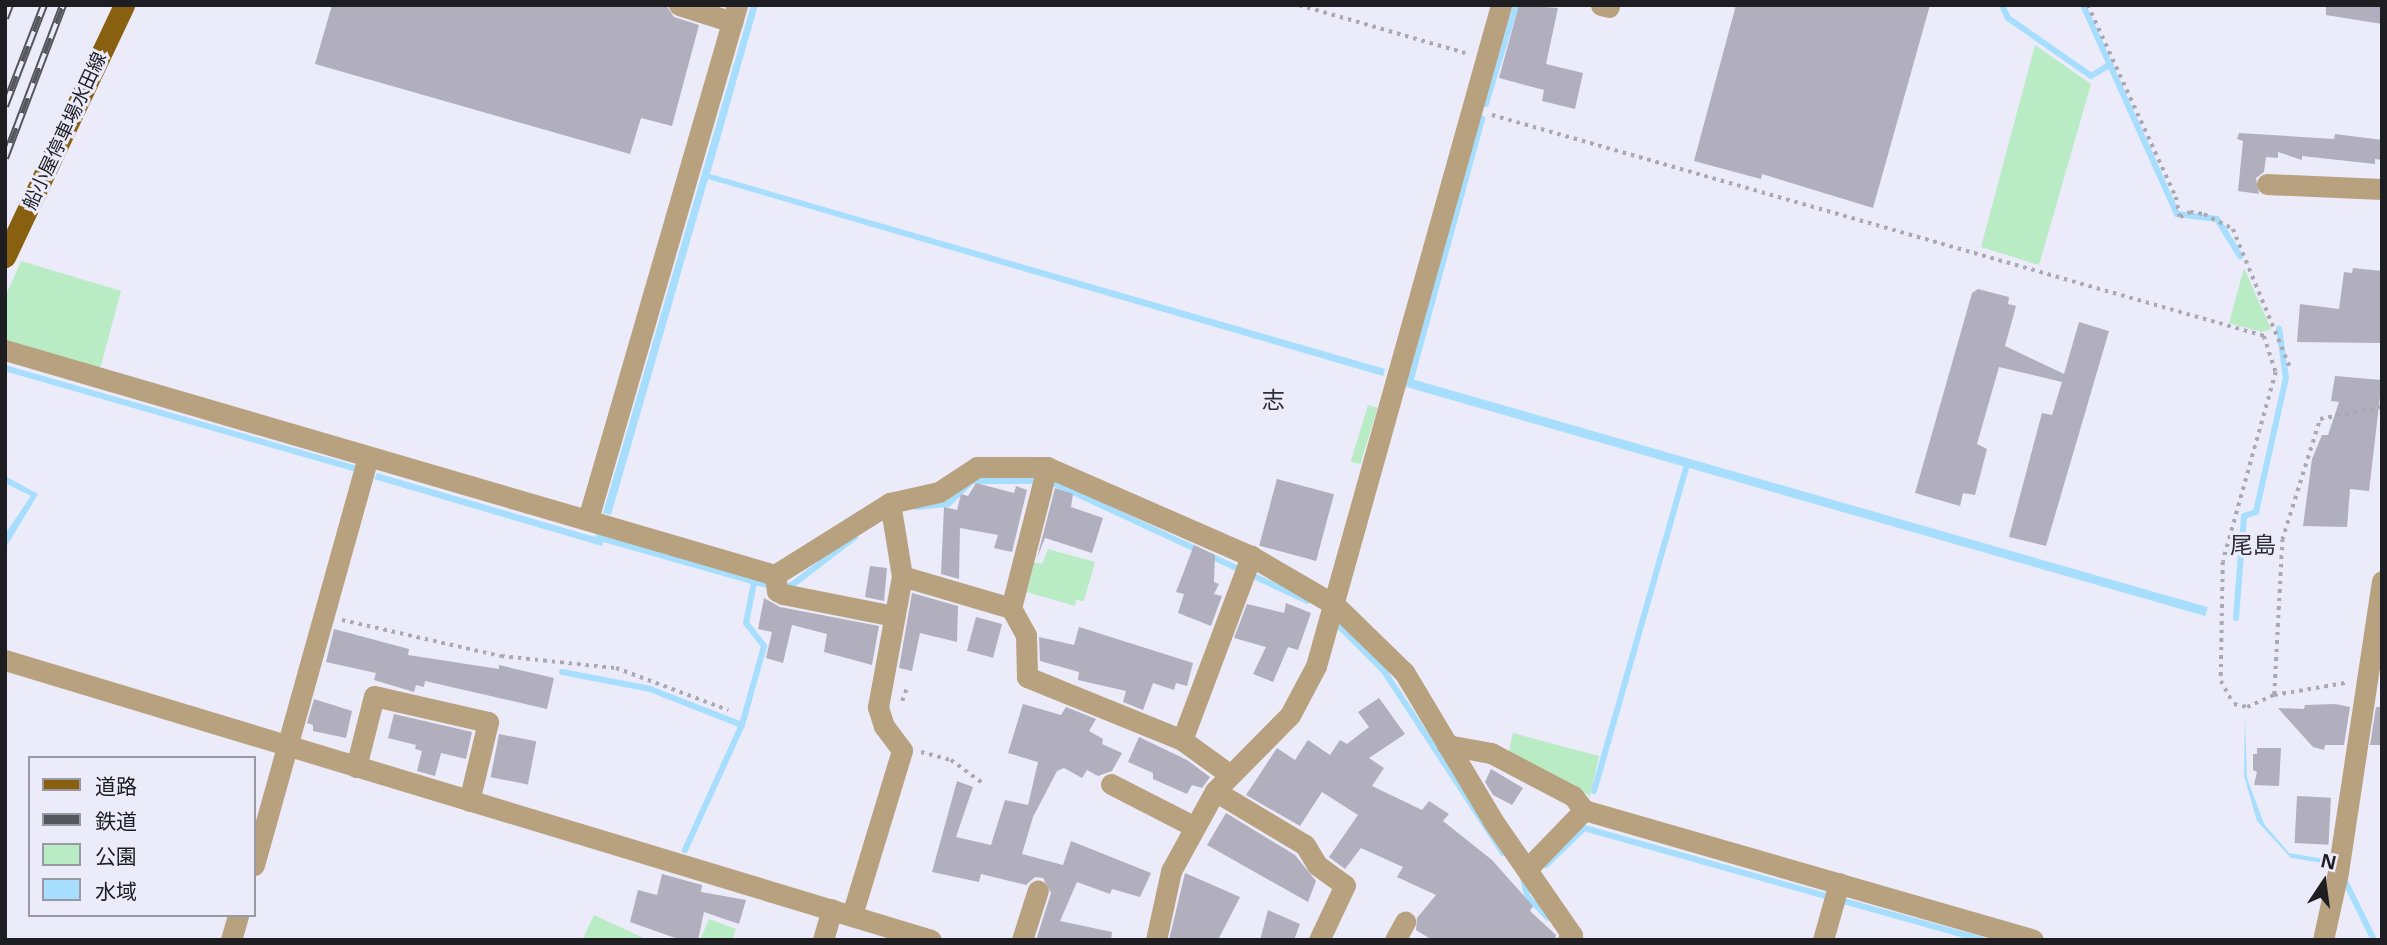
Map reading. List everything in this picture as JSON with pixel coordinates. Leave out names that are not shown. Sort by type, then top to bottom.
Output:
[{"type":"main road","name":"船小屋停車場水田線","points":[[5,257],[124,5]]},
{"type":"street","points":[[588,519],[735,14],[679,5]]},
{"type":"street","points":[[1156,940],[1171,871],[1215,791],[1290,715],[1316,666],[1501,5]]},
{"type":"street","points":[[2267,184],[2382,189]]},
{"type":"street","points":[[5,350],[775,575],[890,503],[939,492],[977,467],[1047,467],[1251,555],[1335,605],[1404,671],[1493,821],[1529,867],[1572,935],[1568,940]]},
{"type":"street","points":[[256,858],[290,747],[323,616],[368,457]]},
{"type":"street","points":[[1047,467],[1012,608],[1026,635],[1027,677],[1182,740],[1229,774]]},
{"type":"street","points":[[823,940],[842,912],[902,750],[884,726],[878,707],[902,576],[890,503]]},
{"type":"street","points":[[1182,740],[1251,555]]},
{"type":"street","points":[[775,575],[774,583],[783,594],[894,616]]},
{"type":"street","points":[[902,576],[1012,608]]},
{"type":"street","points":[[2323,940],[2339,872],[2375,680],[2382,581]]},
{"type":"street","points":[[5,660],[931,940]]},
{"type":"street","points":[[356,767],[374,696],[488,722],[469,801]]},
{"type":"street","points":[[1447,745],[1490,753],[1519,772],[1573,796],[1584,810],[2034,940]]},
{"type":"street","points":[[1111,784],[1195,827]]},
{"type":"street","points":[[1215,791],[1305,845],[1317,865],[1345,885],[1319,940]]},
{"type":"street","points":[[1529,867],[1584,810]]},
{"type":"street","points":[[1823,940],[1839,883]]},
{"type":"street","points":[[1022,940],[1038,890]]},
{"type":"street","points":[[231,940],[237,917]]},
{"type":"path","points":[[1299,5],[1486,59]]},
{"type":"path","points":[[2088,5],[2176,197],[2180,217],[2190,212],[2204,214],[2233,229],[2291,370]]},
{"type":"path","points":[[1474,109],[2264,337],[2276,372],[2224,562],[2219,645],[2221,681],[2234,704],[2260,705],[2274,695],[2375,680]]},
{"type":"path","points":[[2274,695],[2282,540],[2320,419],[2382,407]]},
{"type":"path","points":[[323,616],[501,656],[616,668],[729,710]]},
{"type":"path","points":[[902,750],[951,760],[984,784]]},
{"type":"green space","points":[[2035,45],[2091,84],[2039,265],[1981,247]]},
{"type":"green space","points":[[21,261],[121,291],[100,369],[5,340],[5,297]]},
{"type":"green space","points":[[2244,268],[2271,329],[2262,332],[2229,323]]},
{"type":"green space","points":[[1368,405],[1378,408],[1360,464],[1351,461]]},
{"type":"green space","points":[[1048,549],[1095,562],[1084,601],[1076,600],[1075,606],[1027,592],[1034,562],[1042,564]]},
{"type":"green space","points":[[1513,733],[1599,756],[1590,796],[1508,754]]},
{"type":"green space","points":[[594,915],[648,940],[582,940]]},
{"type":"green space","points":[[709,919],[736,929],[732,940],[700,940]]},
{"type":"water","points":[[751,5],[758,5],[710,174],[1385,369],[1383,376],[708,179],[611,515],[603,513]]},
{"type":"water","points":[[5,365],[356,466],[354,471],[5,371]]},
{"type":"water","points":[[1408,378],[2208,607],[2205,616],[1406,387]]},
{"type":"water","points":[[377,473],[595,537],[597,532],[605,534],[602,546],[374,479]]},
{"type":"water","points":[[5,476],[38,494],[5,549],[5,534],[31,496],[5,483]]},
{"type":"water","points":[[2245,717],[2247,778],[2264,824],[2289,853],[2324,859],[2324,863],[2291,858],[2257,821],[2244,776]]},
{"type":"building","points":[[332,5],[666,5],[674,17],[699,25],[672,126],[641,118],[630,154],[315,64]]},
{"type":"building","points":[[1519,5],[1558,8],[1546,64],[1583,73],[1575,109],[1542,101],[1544,90],[1499,78]]},
{"type":"building","points":[[1736,5],[1930,5],[1873,208],[1762,174],[1761,179],[1694,161]]},
{"type":"building","points":[[2326,5],[2382,5],[2382,24],[2326,15]]},
{"type":"building","points":[[2239,133],[2334,139],[2335,134],[2382,140],[2382,160],[2375,159],[2375,164],[2302,156],[2302,160],[2278,152],[2278,158],[2266,157],[2264,172],[2256,178],[2259,194],[2238,191],[2243,141],[2237,139]]},
{"type":"building","points":[[2353,268],[2382,271],[2382,343],[2297,342],[2300,304],[2339,309],[2344,272],[2352,273]]},
{"type":"building","points":[[1978,289],[2009,297],[2008,304],[2016,306],[2005,346],[2064,374],[2079,322],[2109,331],[2046,546],[2009,537],[2042,413],[2052,415],[2062,382],[1999,367],[1977,444],[1987,449],[1975,495],[1963,493],[1960,506],[1915,493],[1972,293]]},
{"type":"building","points":[[2335,376],[2382,380],[2369,491],[2350,489],[2347,527],[2303,526],[2312,459],[2322,435],[2328,435],[2339,402],[2331,401]]},
{"type":"building","points":[[1277,479],[1334,494],[1316,561],[1259,546]]},
{"type":"building","points":[[976,483],[1014,493],[1016,486],[1027,490],[1012,552],[994,548],[998,535],[960,528],[959,579],[941,574],[944,507],[957,510],[961,494],[968,496]]},
{"type":"building","points":[[1055,488],[1073,494],[1071,507],[1103,518],[1092,553],[1045,538],[1037,558]]},
{"type":"building","points":[[1194,545],[1215,555],[1214,582],[1219,584],[1214,594],[1222,596],[1211,626],[1178,613],[1184,594],[1176,592]]},
{"type":"building","points":[[870,566],[887,568],[884,601],[865,597]]},
{"type":"building","points":[[912,593],[958,606],[957,642],[920,633],[912,671],[899,668]]},
{"type":"building","points":[[764,598],[780,607],[879,626],[872,665],[824,652],[827,634],[792,625],[783,663],[766,658],[772,632],[758,629]]},
{"type":"building","points":[[1286,603],[1311,613],[1298,650],[1288,647],[1273,682],[1253,674],[1266,647],[1234,638],[1247,604],[1284,613]]},
{"type":"building","points":[[976,617],[1002,624],[993,658],[967,651]]},
{"type":"building","points":[[1079,627],[1193,663],[1187,686],[1176,683],[1174,690],[1153,683],[1143,710],[1123,702],[1126,691],[1078,680],[1079,672],[1040,661],[1039,637],[1074,645]]},
{"type":"building","points":[[334,629],[409,649],[408,655],[499,669],[499,665],[554,678],[547,709],[425,681],[424,687],[416,685],[414,692],[374,680],[376,673],[326,662]]},
{"type":"building","points":[[1379,698],[1405,734],[1369,758],[1384,768],[1372,786],[1422,810],[1429,801],[1449,814],[1443,821],[1492,860],[1533,906],[1530,911],[1556,935],[1555,940],[1432,940],[1416,930],[1417,918],[1436,895],[1397,877],[1403,867],[1361,848],[1345,869],[1329,857],[1358,815],[1322,792],[1300,826],[1246,795],[1277,748],[1295,760],[1308,740],[1330,755],[1340,740],[1347,744],[1369,727],[1358,712]]},
{"type":"building","points":[[314,699],[352,711],[346,738],[313,731],[313,725],[307,723]]},
{"type":"building","points":[[1023,704],[1061,715],[1066,707],[1096,719],[1089,731],[1103,739],[1102,744],[1122,753],[1112,771],[1098,776],[1087,770],[1082,778],[1064,768],[1057,771],[1033,817],[1022,854],[1063,865],[1071,841],[1151,873],[1140,897],[1112,889],[1110,894],[1077,882],[1060,921],[1112,932],[1111,940],[1036,940],[1051,893],[1043,878],[1035,877],[1026,885],[981,874],[979,882],[932,872],[957,781],[973,787],[956,837],[991,845],[1005,800],[1028,805],[1038,762],[1008,753]]},
{"type":"building","points":[[2335,704],[2350,707],[2344,745],[2325,745],[2324,750],[2313,747],[2278,708],[2304,709],[2305,705]]},
{"type":"building","points":[[2376,707],[2382,707],[2382,745],[2370,745]]},
{"type":"building","points":[[394,714],[472,732],[466,759],[441,753],[435,776],[417,771],[422,751],[415,749],[416,745],[388,738]]},
{"type":"building","points":[[499,734],[536,741],[528,784],[491,777]]},
{"type":"building","points":[[1139,737],[1187,760],[1210,777],[1202,788],[1192,785],[1187,794],[1153,779],[1153,773],[1128,762]]},
{"type":"building","points":[[2257,748],[2281,748],[2279,786],[2254,785],[2257,772],[2253,770],[2253,754],[2257,754]]},
{"type":"building","points":[[1491,769],[1523,788],[1512,805],[1493,795],[1485,782]]},
{"type":"building","points":[[2297,796],[2331,798],[2328,845],[2295,843]]},
{"type":"building","points":[[1226,813],[1295,855],[1316,881],[1308,902],[1207,845]]},
{"type":"building","points":[[1185,873],[1240,897],[1218,940],[1169,940]]},
{"type":"building","points":[[662,874],[702,885],[701,892],[746,900],[739,924],[704,912],[698,940],[681,940],[630,922],[638,890],[657,895]]},
{"type":"building","points":[[1268,910],[1300,924],[1294,940],[1260,940]]},
{"type":"waterway","points":[[1486,104],[1516,5]]},
{"type":"waterway","points":[[2002,5],[2008,18],[2091,76],[2111,64]]},
{"type":"waterway","points":[[2083,5],[2177,214],[2217,219],[2240,256]]},
{"type":"waterway","points":[[1411,379],[1482,119]]},
{"type":"waterway","points":[[2236,618],[2244,516],[2256,512],[2286,378],[2279,328]]},
{"type":"waterway","points":[[1594,791],[1687,465]]},
{"type":"waterway","points":[[917,507],[948,504],[972,481],[1049,481],[1308,601]]},
{"type":"waterway","points":[[784,586],[792,585],[855,537]]},
{"type":"waterway","points":[[604,539],[774,587]]},
{"type":"waterway","points":[[685,850],[742,725],[764,646],[746,623],[754,583]]},
{"type":"waterway","points":[[1333,620],[1384,671],[1503,853]]},
{"type":"waterway","points":[[562,672],[650,689],[742,725]]},
{"type":"waterway","points":[[1546,865],[1584,828],[1982,940]]},
{"type":"waterway","points":[[1523,878],[1527,896],[1548,918]]},
{"type":"waterway","points":[[2345,881],[2374,940]]},
{"type":"railway","points":[[5,18],[10,5]]},
{"type":"railway","points":[[5,106],[44,5]]},
{"type":"railway","points":[[5,158],[63,5]]},
{"type":"district","name":"志","points":[[1273,399]]},
{"type":"district","name":"尾島","points":[[2253,544]]}]
